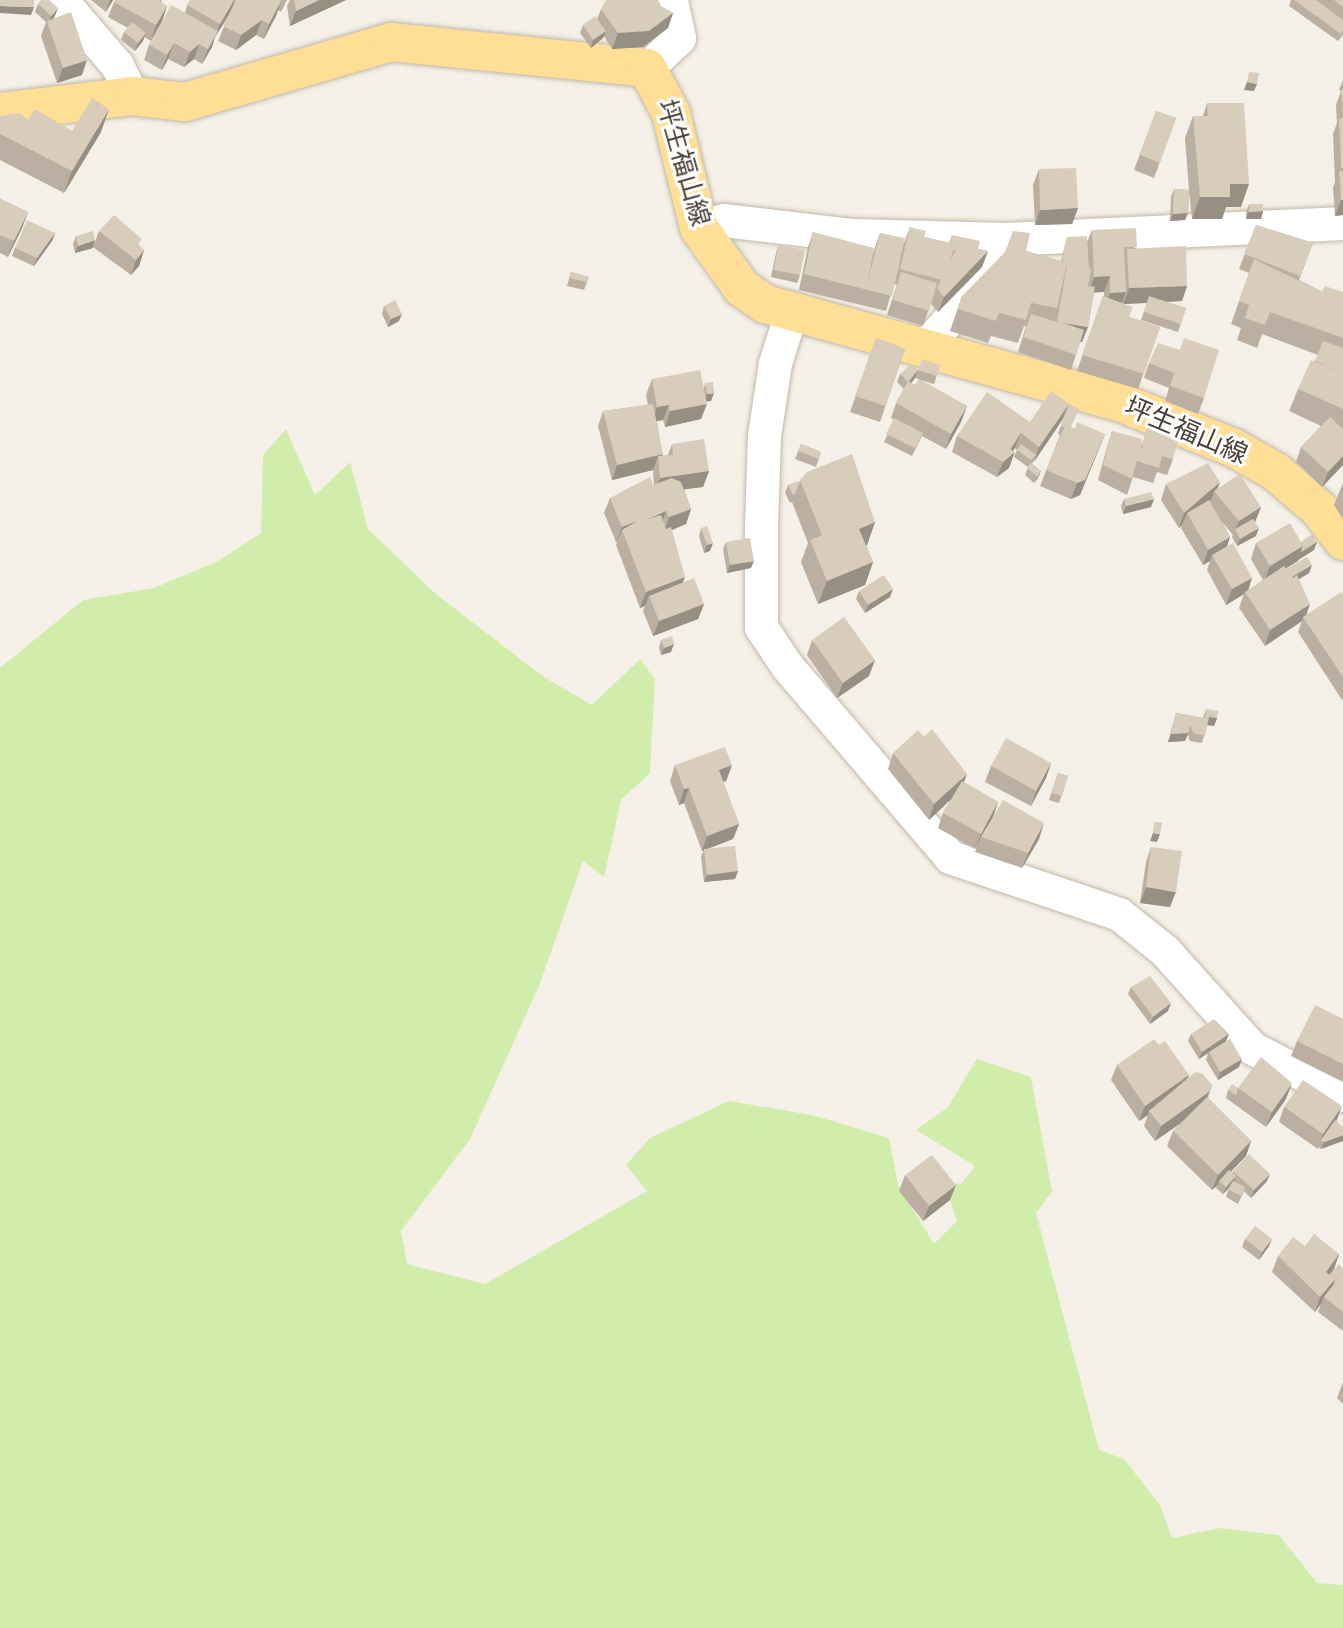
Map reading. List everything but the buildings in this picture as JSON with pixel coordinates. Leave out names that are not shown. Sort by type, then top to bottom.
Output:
[{"type":"main road","name":"坪生福山線","points":[[0,112],[132,96],[185,102],[242,90],[391,42],[647,68],[671,113],[699,228],[742,288],[791,313],[925,346],[1122,403],[1234,448],[1276,472],[1320,509],[1343,541]]},
{"type":"street","points":[[61,0],[117,65],[132,96]]},
{"type":"street","points":[[647,68],[679,38],[671,0]]},
{"type":"street","points":[[699,228],[723,220],[853,235],[1004,239],[1343,223]]},
{"type":"street","points":[[925,346],[977,288],[1004,239]]},
{"type":"street","points":[[791,313],[775,363],[764,436],[761,527],[761,627],[787,666],[950,857],[1119,914],[1165,951],[1252,1048],[1343,1095]]},
{"type":"green space","points":[[286,429],[315,495],[350,462],[368,529],[437,595],[544,677],[592,705],[640,659],[655,679],[650,773],[621,800],[604,877],[583,861],[539,986],[470,1139],[401,1231],[407,1264],[485,1284],[647,1191],[626,1165],[650,1138],[729,1101],[812,1115],[889,1138],[898,1185],[934,1244],[957,1221],[944,1182],[961,1184],[975,1166],[916,1130],[947,1108],[977,1059],[1031,1077],[1052,1192],[1036,1213],[1099,1450],[1124,1459],[1160,1505],[1172,1538],[1219,1528],[1279,1535],[1317,1583],[1343,1585],[1343,1628],[0,1628],[0,668],[83,600],[154,588],[218,561],[261,533],[263,455]]}]
